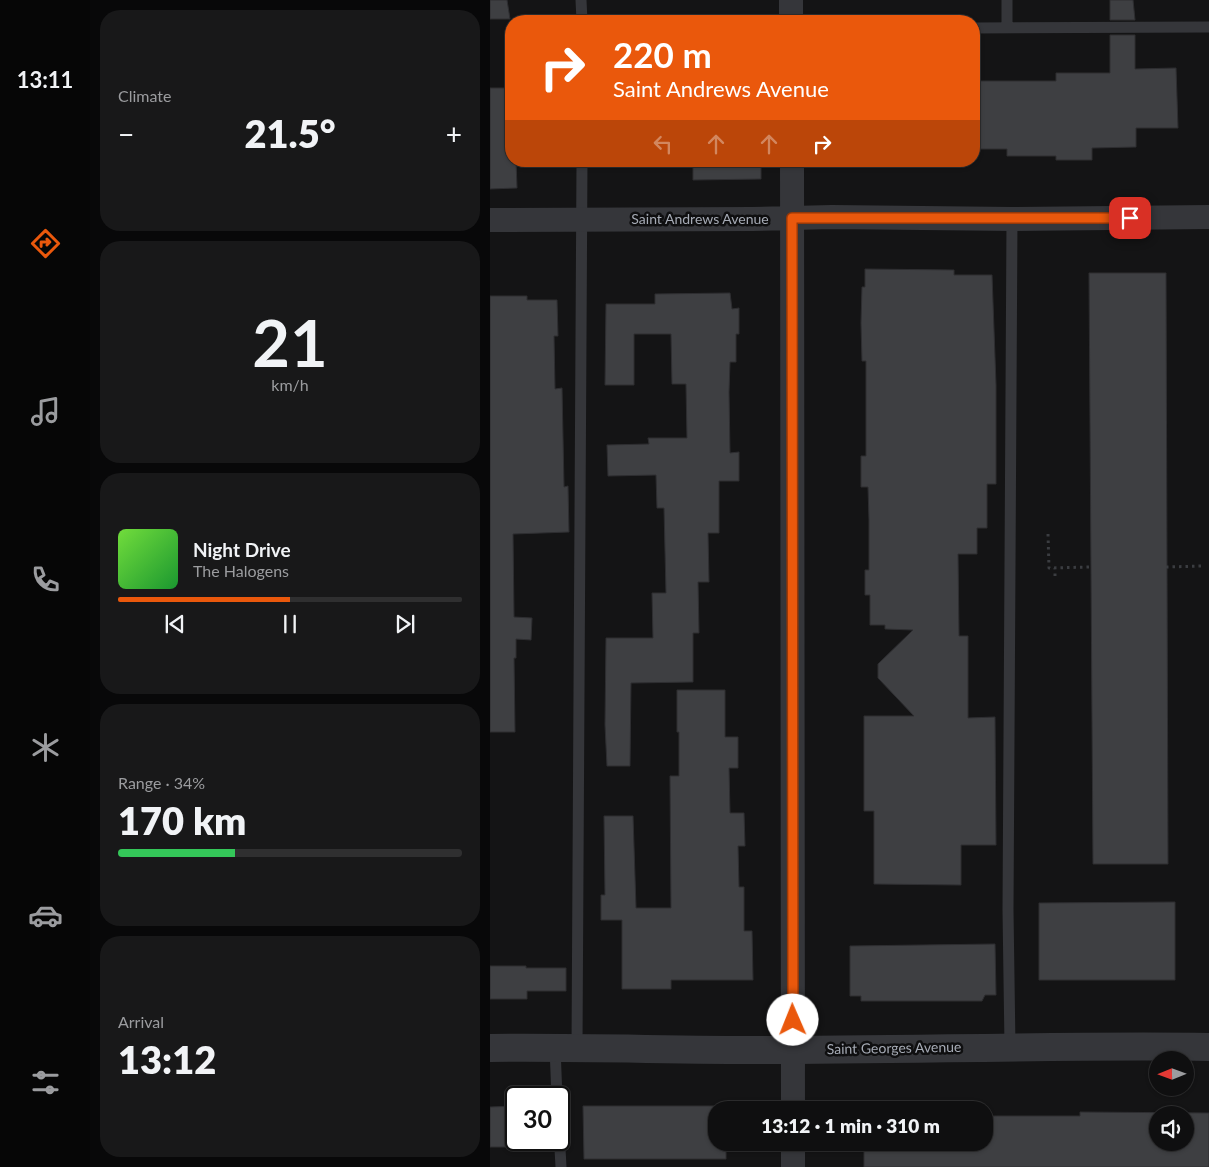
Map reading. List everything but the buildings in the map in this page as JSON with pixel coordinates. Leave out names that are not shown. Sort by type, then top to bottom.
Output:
[{"type":"street","points":[[791,0],[791,15]]},
{"type":"street","points":[[792,167],[793,1101]]},
{"type":"street","name":"Saint Andrews Avenue","points":[[490,220],[832,217],[1012,219],[1209,217]]},
{"type":"street","name":"Saint Georges Avenue","points":[[490,1048],[566,1047],[792,1050],[1209,1047]]},
{"type":"street","points":[[792,1167],[793,1151]]},
{"type":"lane","points":[[581,0],[582,15]]},
{"type":"lane","points":[[1007,0],[1008,28]]},
{"type":"lane","points":[[980,28],[1209,27]]},
{"type":"lane","points":[[559,1086],[566,1047],[582,167]]},
{"type":"lane","points":[[1010,1047],[1008,900],[1012,219]]},
{"type":"lane","points":[[560,1151],[561,1167]]},
{"type":"path","points":[[1048,534],[1049,568],[1091,567]]},
{"type":"path","points":[[1166,567],[1203,566]]},
{"type":"path","points":[[1055,568],[1055,576]]},
{"type":"route","points":[[793,1020],[792,218],[1130,218]]}]
